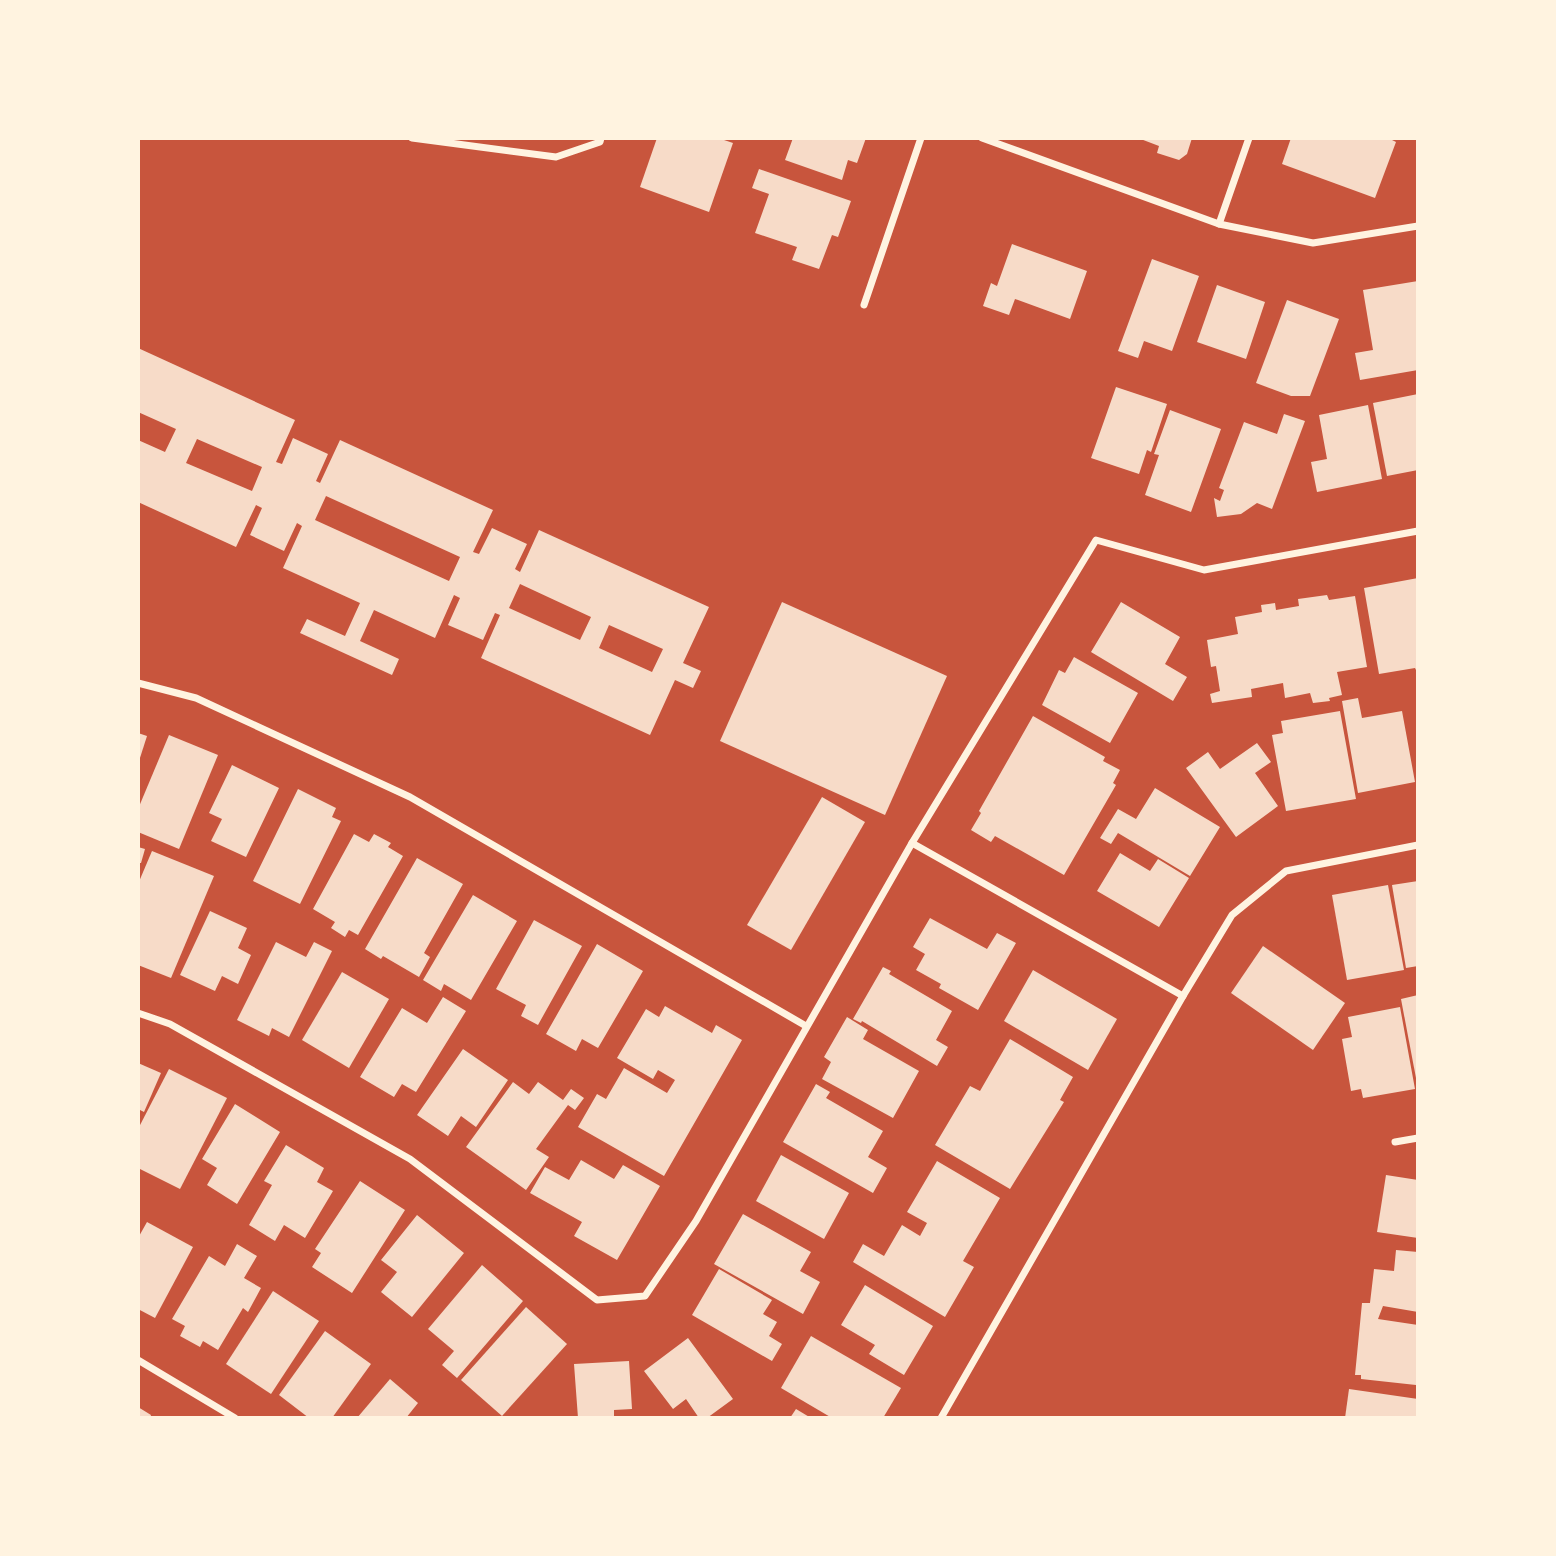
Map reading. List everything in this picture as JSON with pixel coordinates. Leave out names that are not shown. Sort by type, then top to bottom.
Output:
[{"type":"street","points":[[412,138],[556,157],[600,140]]},
{"type":"street","points":[[864,305],[921,138]]},
{"type":"street","points":[[982,138],[1219,224],[1313,243],[1418,226]]},
{"type":"street","points":[[1219,224],[1249,138]]},
{"type":"street","points":[[138,1013],[170,1024],[410,1159],[597,1300],[645,1296],[696,1221],[912,843],[1097,540],[1204,570],[1418,531]]},
{"type":"street","points":[[138,682],[196,698],[410,797],[806,1026]]},
{"type":"street","points":[[912,843],[1183,996]]},
{"type":"street","points":[[941,1418],[1232,915],[1286,871],[1418,845]]},
{"type":"street","points":[[1395,1142],[1418,1138]]},
{"type":"street","points":[[138,1360],[234,1418]]},
{"type":"building","points":[[657,138],[718,138],[733,143],[709,212],[640,187]]},
{"type":"building","points":[[793,138],[866,138],[857,163],[848,160],[842,180],[785,160]]},
{"type":"building","points":[[1138,138],[1192,138],[1187,154],[1179,160],[1157,153],[1159,146]]},
{"type":"building","points":[[1291,138],[1388,138],[1396,142],[1375,198],[1282,164]]},
{"type":"building","points":[[759,169],[851,201],[838,237],[832,235],[819,269],[792,260],[797,247],[755,233],[769,194],[752,188]]},
{"type":"building","points":[[1012,244],[1087,271],[1070,319],[1015,299],[1009,315],[983,306],[991,283],[997,286]]},
{"type":"building","points":[[1152,259],[1199,276],[1172,351],[1144,341],[1138,358],[1118,351]]},
{"type":"building","points":[[1418,281],[1418,370],[1360,380],[1355,353],[1373,350],[1363,290]]},
{"type":"building","points":[[1217,285],[1265,302],[1246,359],[1197,342]]},
{"type":"building","points":[[1287,300],[1339,319],[1310,396],[1291,396],[1256,383]]},
{"type":"building","points":[[138,348],[295,420],[276,462],[282,464],[293,438],[328,454],[316,481],[320,483],[340,440],[493,510],[473,552],[479,554],[492,528],[527,544],[515,569],[520,572],[539,530],[709,607],[683,663],[701,671],[693,688],[675,680],[650,735],[481,658],[500,615],[495,613],[483,640],[448,625],[460,598],[454,595],[435,638],[374,610],[360,641],[399,659],[392,675],[300,633],[307,619],[345,636],[360,603],[283,568],[302,526],[297,523],[284,551],[250,535],[262,508],[256,505],[236,547],[138,502],[138,440],[165,452],[176,429],[138,412]],"holes":[[[197,439],[262,467],[252,491],[186,463]],[[326,496],[460,557],[449,581],[315,520]],[[520,584],[591,617],[580,640],[509,608]],[[609,625],[663,649],[652,672],[599,648]]]},
{"type":"building","points":[[1116,387],[1167,404],[1151,452],[1147,450],[1139,474],[1091,458]]},
{"type":"building","points":[[1418,394],[1418,470],[1387,476],[1373,403]]},
{"type":"building","points":[[1368,405],[1382,479],[1317,492],[1311,462],[1327,459],[1319,415]]},
{"type":"building","points":[[1170,410],[1221,429],[1191,512],[1145,495],[1159,455],[1154,454]]},
{"type":"building","points":[[1284,414],[1305,421],[1272,509],[1257,503],[1241,514],[1217,517],[1214,498],[1220,501],[1224,490],[1219,488],[1244,422],[1277,434]]},
{"type":"building","points":[[1418,578],[1418,674],[1415,668],[1379,674],[1364,588]]},
{"type":"building","points":[[1327,595],[1329,600],[1355,596],[1367,667],[1337,672],[1342,695],[1329,698],[1330,701],[1313,703],[1310,693],[1285,698],[1283,683],[1251,689],[1252,697],[1212,703],[1210,694],[1220,691],[1216,666],[1211,667],[1207,640],[1238,634],[1235,617],[1262,612],[1261,605],[1275,603],[1276,610],[1299,606],[1298,599]]},
{"type":"building","points":[[782,602],[947,676],[885,815],[720,741]]},
{"type":"building","points":[[1121,602],[1180,637],[1165,664],[1187,677],[1173,701],[1091,652]]},
{"type":"building","points":[[1074,657],[1138,693],[1110,743],[1042,705],[1059,670],[1065,673]]},
{"type":"building","points":[[1358,698],[1362,718],[1402,711],[1415,782],[1358,793],[1342,701]]},
{"type":"building","points":[[1340,711],[1356,799],[1286,811],[1272,735],[1283,733],[1281,721]]},
{"type":"building","points":[[1033,716],[1105,757],[1103,761],[1120,770],[1113,783],[1116,785],[1064,875],[995,836],[991,842],[971,830]]},
{"type":"building","points":[[138,733],[147,736],[139,761],[138,761]]},
{"type":"building","points":[[169,735],[218,755],[179,849],[138,832],[138,809]]},
{"type":"building","points":[[1257,743],[1271,762],[1255,773],[1278,806],[1236,837],[1186,768],[1208,752],[1220,769]]},
{"type":"building","points":[[232,765],[279,788],[246,857],[211,841],[222,819],[209,813]]},
{"type":"building","points":[[1155,788],[1220,827],[1190,876],[1118,833],[1111,844],[1100,838],[1118,809],[1136,819]]},
{"type":"building","points":[[298,789],[336,808],[332,817],[341,821],[300,904],[253,881]]},
{"type":"building","points":[[822,797],[865,822],[791,950],[747,925]]},
{"type":"building","points":[[354,834],[369,842],[374,834],[391,843],[388,847],[403,856],[358,935],[349,930],[345,937],[331,928],[335,922],[313,909]]},
{"type":"building","points":[[138,847],[145,849],[141,863],[138,863]]},
{"type":"building","points":[[152,851],[214,876],[171,978],[138,965],[138,884]]},
{"type":"building","points":[[1120,853],[1150,871],[1158,859],[1189,878],[1159,927],[1097,891]]},
{"type":"building","points":[[417,858],[463,884],[424,953],[430,957],[419,977],[365,949]]},
{"type":"building","points":[[1418,881],[1418,966],[1406,968],[1392,885]]},
{"type":"building","points":[[1388,885],[1404,970],[1347,980],[1332,895]]},
{"type":"building","points":[[473,895],[517,921],[471,1000],[444,984],[441,991],[423,980]]},
{"type":"building","points":[[210,911],[247,928],[238,948],[251,955],[238,984],[222,976],[215,991],[180,975]]},
{"type":"building","points":[[930,918],[987,949],[997,933],[1016,943],[978,1010],[939,988],[941,984],[916,970],[925,954],[913,947]]},
{"type":"building","points":[[534,920],[582,946],[538,1025],[521,1016],[526,1005],[496,989]]},
{"type":"building","points":[[276,942],[306,957],[314,942],[332,951],[289,1037],[272,1028],[269,1036],[237,1020]]},
{"type":"building","points":[[597,944],[643,971],[598,1048],[582,1039],[576,1051],[546,1034]]},
{"type":"building","points":[[1263,946],[1345,1003],[1313,1050],[1231,993]]},
{"type":"building","points":[[883,967],[891,971],[889,974],[952,1011],[936,1040],[948,1047],[937,1066],[862,1021],[861,1023],[853,1019]]},
{"type":"building","points":[[1033,970],[1117,1019],[1088,1070],[1004,1021]]},
{"type":"building","points":[[342,972],[389,999],[349,1068],[302,1040]]},
{"type":"building","points":[[1418,995],[1418,1078],[1416,1078],[1401,999]]},
{"type":"building","points":[[443,997],[466,1011],[416,1092],[402,1084],[394,1097],[360,1077],[402,1008],[427,1023]]},
{"type":"building","points":[[665,1006],[712,1033],[716,1025],[742,1040],[664,1176],[578,1127],[597,1094],[606,1099],[624,1068],[667,1093],[675,1080],[658,1070],[653,1079],[617,1058],[646,1009],[659,1017]]},
{"type":"building","points":[[1400,1007],[1415,1089],[1363,1098],[1361,1089],[1351,1091],[1342,1039],[1352,1037],[1348,1017]]},
{"type":"building","points":[[847,1017],[868,1030],[863,1039],[919,1071],[893,1118],[822,1079],[831,1062],[824,1057]]},
{"type":"building","points":[[1010,1039],[1073,1077],[1060,1100],[1064,1102],[1010,1189],[935,1145],[970,1086],[980,1091]]},
{"type":"building","points":[[463,1049],[508,1080],[476,1127],[461,1116],[448,1136],[417,1115]]},
{"type":"building","points":[[138,1063],[161,1073],[144,1112],[138,1109]]},
{"type":"building","points":[[169,1069],[227,1098],[180,1189],[138,1168],[138,1129]]},
{"type":"building","points":[[513,1082],[529,1094],[538,1082],[563,1100],[571,1089],[584,1098],[575,1110],[568,1105],[536,1149],[549,1157],[526,1190],[466,1147]]},
{"type":"building","points":[[816,1084],[830,1092],[826,1098],[883,1131],[868,1157],[887,1168],[873,1193],[783,1142]]},
{"type":"building","points":[[235,1104],[280,1132],[237,1204],[207,1185],[217,1168],[202,1159]]},
{"type":"building","points":[[286,1145],[324,1168],[317,1182],[333,1191],[305,1238],[284,1225],[275,1241],[249,1225],[272,1185],[264,1181]]},
{"type":"building","points":[[781,1155],[849,1193],[824,1239],[756,1201]]},
{"type":"building","points":[[581,1160],[614,1179],[623,1165],[660,1186],[617,1260],[574,1236],[582,1222],[530,1193],[545,1167],[569,1180]]},
{"type":"building","points":[[937,1161],[1000,1198],[963,1261],[974,1267],[945,1317],[853,1262],[863,1244],[884,1256],[902,1225],[920,1236],[927,1223],[907,1212]]},
{"type":"building","points":[[1386,1175],[1418,1180],[1418,1238],[1377,1232]]},
{"type":"building","points":[[360,1181],[405,1210],[352,1293],[312,1267],[321,1253],[315,1249]]},
{"type":"building","points":[[743,1214],[811,1252],[800,1271],[820,1282],[803,1314],[714,1264]]},
{"type":"building","points":[[417,1215],[464,1253],[412,1317],[381,1292],[397,1272],[381,1260]]},
{"type":"building","points":[[147,1222],[193,1247],[155,1318],[138,1309],[138,1238]]},
{"type":"building","points":[[237,1244],[257,1256],[244,1278],[261,1288],[248,1312],[243,1308],[218,1350],[203,1341],[200,1347],[180,1336],[185,1326],[172,1319],[209,1256],[225,1266]]},
{"type":"building","points":[[1396,1250],[1418,1252],[1418,1312],[1383,1306],[1378,1319],[1418,1325],[1416,1385],[1361,1379],[1361,1375],[1355,1375],[1362,1303],[1370,1303],[1374,1269],[1394,1271]]},
{"type":"building","points":[[482,1265],[523,1301],[457,1378],[442,1365],[454,1351],[428,1329]]},
{"type":"building","points":[[719,1269],[772,1300],[763,1314],[777,1322],[769,1336],[782,1344],[772,1361],[692,1315]]},
{"type":"building","points":[[865,1285],[933,1326],[904,1375],[869,1354],[875,1345],[841,1325]]},
{"type":"building","points":[[273,1291],[319,1321],[271,1394],[226,1364]]},
{"type":"building","points":[[526,1307],[567,1344],[502,1416],[461,1380]]},
{"type":"building","points":[[325,1331],[371,1364],[332,1418],[309,1418],[279,1395]]},
{"type":"building","points":[[811,1336],[901,1388],[883,1418],[832,1418],[781,1388]]},
{"type":"building","points":[[688,1338],[733,1399],[707,1418],[699,1418],[686,1399],[673,1409],[644,1371]]},
{"type":"building","points":[[629,1361],[632,1409],[614,1410],[614,1418],[578,1418],[574,1364]]},
{"type":"building","points":[[390,1379],[418,1403],[406,1418],[357,1418]]},
{"type":"building","points":[[1349,1389],[1418,1399],[1418,1418],[1345,1418]]},
{"type":"building","points":[[138,1407],[151,1415],[150,1418],[138,1418]]},
{"type":"building","points":[[796,1409],[811,1418],[790,1418]]}]
